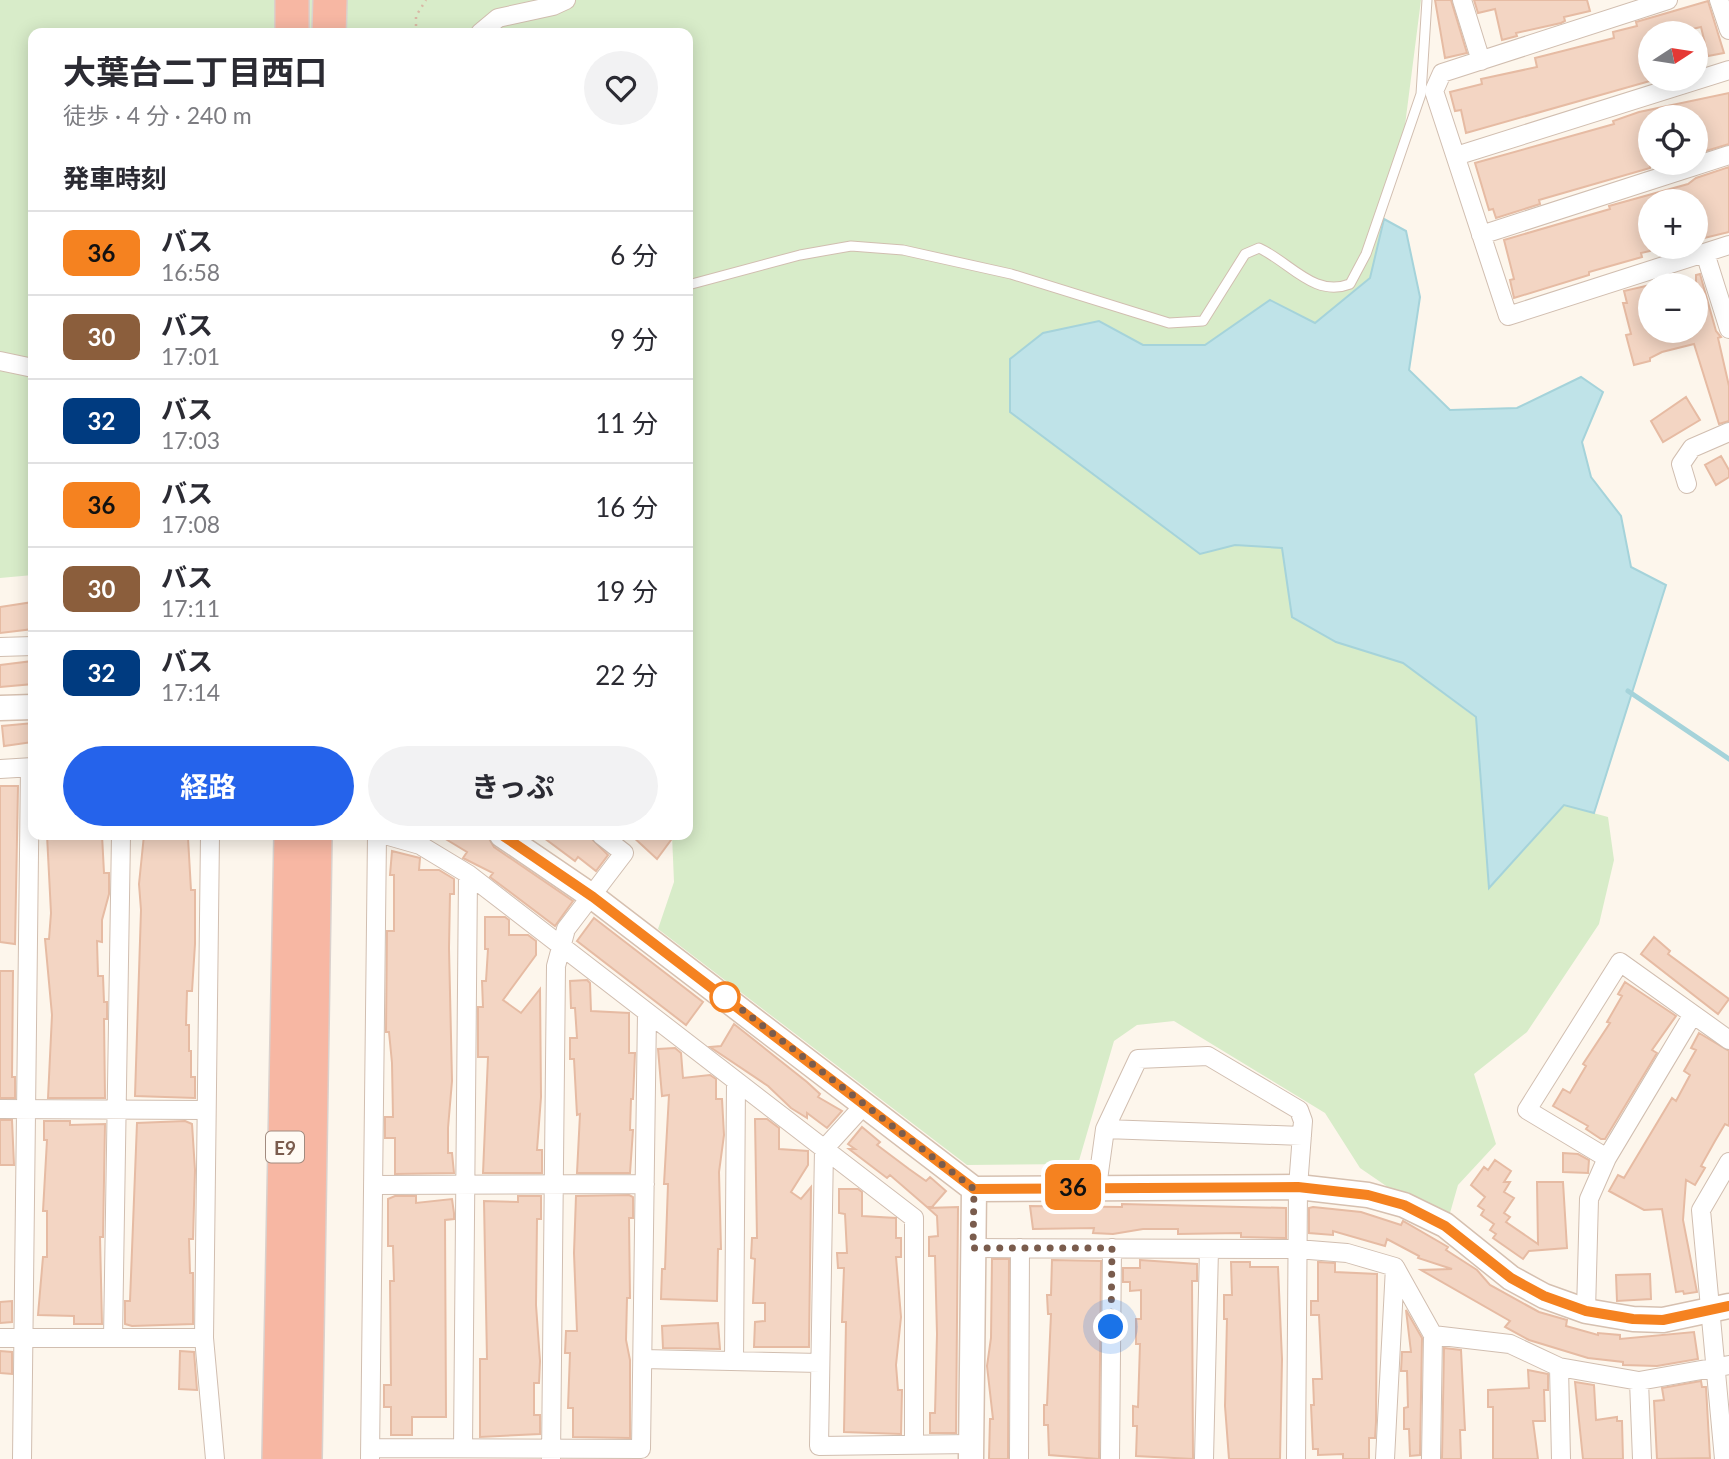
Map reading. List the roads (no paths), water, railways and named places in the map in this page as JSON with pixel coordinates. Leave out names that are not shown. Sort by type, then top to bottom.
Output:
[{"type":"highway","points":[[292,0],[292,28]]},
{"type":"highway","points":[[329,28],[330,0]]},
{"type":"highway","name":"E9","points":[[279,1459],[291,840]]},
{"type":"highway","name":"E9","points":[[305,1459],[316,840]]},
{"type":"street","points":[[486,28],[498,19],[553,6],[566,0]]},
{"type":"street","points":[[1462,0],[1481,61]]},
{"type":"street","points":[[1668,0],[1442,74],[1434,91],[1508,316],[1686,259]]},
{"type":"street","points":[[1719,0],[1729,27]]},
{"type":"street","points":[[1455,156],[1729,70]]},
{"type":"street","points":[[1481,235],[1729,155]]},
{"type":"street","points":[[1708,252],[1729,245]]},
{"type":"street","points":[[1707,259],[1729,329]]},
{"type":"street","points":[[0,361],[28,367]]},
{"type":"street","points":[[1687,484],[1681,464],[1692,448],[1729,432]]},
{"type":"street","points":[[0,647],[28,646]]},
{"type":"street","points":[[0,709],[28,707]]},
{"type":"street","points":[[0,769],[28,767]]},
{"type":"street","points":[[22,1459],[31,840]]},
{"type":"street","points":[[113,1338],[121,840]]},
{"type":"street","points":[[209,840],[204,1338],[215,1459]]},
{"type":"street","points":[[377,840],[370,1453],[463,1448],[551,1454],[641,1449],[647,1012]]},
{"type":"street","points":[[402,840],[420,845],[468,874],[914,1218],[914,1445]]},
{"type":"street","points":[[509,840],[593,897],[974,1189],[1298,1187],[1368,1195],[1404,1205],[1445,1226],[1511,1278],[1544,1296],[1586,1311],[1633,1319],[1663,1320],[1720,1309]]},
{"type":"street","points":[[551,1454],[556,966],[566,929],[624,853],[607,840]]},
{"type":"street","points":[[463,1448],[468,874]]},
{"type":"street","points":[[1607,1158],[1527,1110],[1620,962],[1729,1040]]},
{"type":"street","points":[[1586,1311],[1589,1199],[1607,1158],[1692,1016]]},
{"type":"street","points":[[1097,1187],[1105,1129],[1138,1059],[1208,1056],[1299,1110],[1303,1121],[1298,1187],[1296,1459]]},
{"type":"street","points":[[734,1361],[736,1081]]},
{"type":"street","points":[[865,1104],[824,1149],[819,1446],[914,1445],[971,1452],[974,1189]]},
{"type":"street","points":[[0,1109],[206,1110]]},
{"type":"street","points":[[1105,1129],[1302,1136]]},
{"type":"street","points":[[1724,1459],[1720,1309],[1701,1210],[1729,1162]]},
{"type":"street","points":[[373,1185],[645,1184]]},
{"type":"street","points":[[973,1248],[1297,1249],[1347,1253],[1395,1267],[1433,1335],[1431,1459]]},
{"type":"street","points":[[1019,1459],[1020,1248]]},
{"type":"street","points":[[1110,1459],[1112,1248]]},
{"type":"street","points":[[1203,1459],[1209,1249]]},
{"type":"street","points":[[1385,1459],[1395,1267]]},
{"type":"street","points":[[1433,1335],[1510,1344],[1559,1367],[1639,1381],[1722,1367]]},
{"type":"street","points":[[0,1338],[204,1338]]},
{"type":"street","points":[[643,1359],[820,1363]]},
{"type":"street","points":[[1559,1367],[1561,1459]]},
{"type":"street","points":[[1639,1381],[1642,1459]]},
{"type":"lane","points":[[693,284],[800,255],[851,246],[903,250],[1011,274],[1169,323],[1203,321],[1245,254],[1259,248],[1278,256],[1315,286],[1337,289],[1350,284],[1366,254],[1421,94],[1427,0]]},
{"type":"water","points":[[1384,219],[1406,231],[1420,297],[1409,370],[1450,410],[1517,408],[1581,377],[1603,392],[1582,442],[1591,477],[1621,516],[1631,567],[1666,585],[1594,813],[1564,805],[1489,888],[1476,717],[1403,663],[1336,642],[1292,617],[1282,548],[1235,545],[1200,554],[1010,412],[1010,359],[1043,333],[1099,321],[1143,345],[1205,345],[1270,300],[1315,323],[1370,278]]},
{"type":"waterway","points":[[1628,691],[1729,759]]}]
